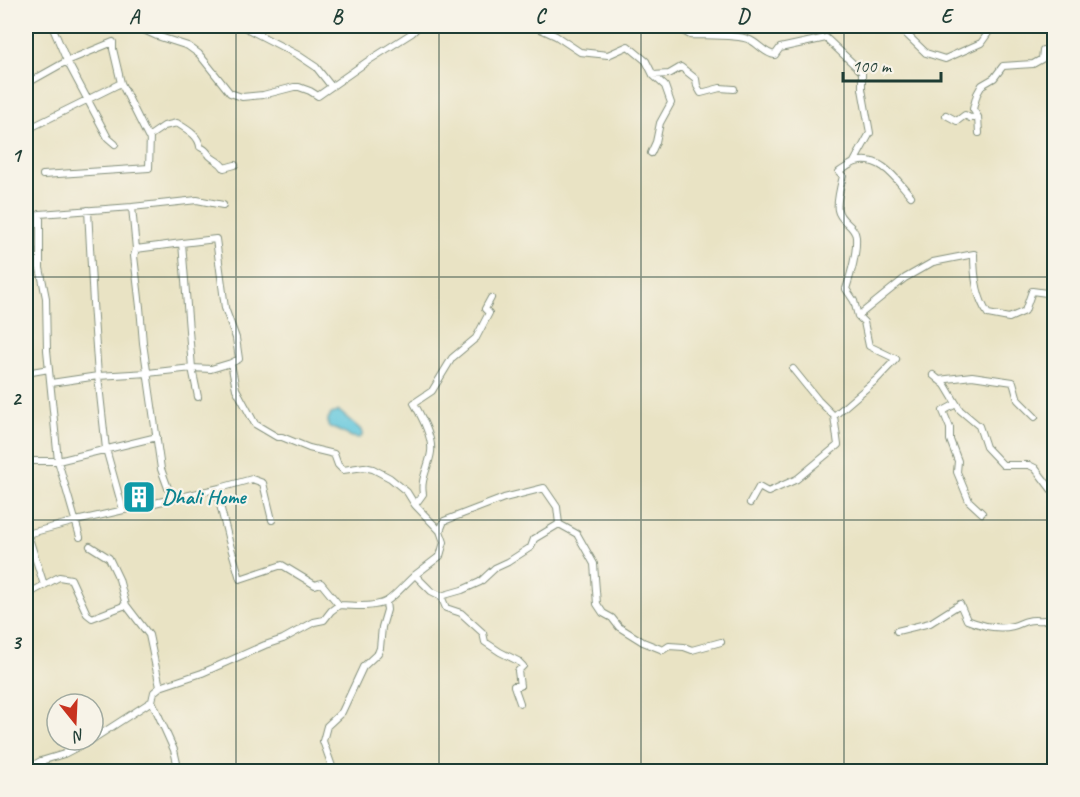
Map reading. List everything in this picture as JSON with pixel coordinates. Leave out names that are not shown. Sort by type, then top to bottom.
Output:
[{"type":"street","points":[[52,26],[67,61],[108,138],[115,144]]},
{"type":"street","points":[[135,26],[188,46],[199,54],[230,93],[242,97],[299,87],[318,96],[419,26]]},
{"type":"street","points":[[242,26],[316,67],[331,86]]},
{"type":"street","points":[[534,26],[556,36],[579,52],[608,55],[628,46],[646,61],[653,75],[665,86],[671,103],[660,123],[651,153]]},
{"type":"street","points":[[652,26],[653,28],[670,26],[691,35],[749,39],[775,55],[780,48],[826,38],[862,72],[862,89],[870,133],[854,162],[839,172],[843,176],[837,209],[845,223],[853,228],[856,235],[846,289],[854,301],[858,316],[864,322],[869,346],[896,359],[877,380],[834,416]]},
{"type":"street","points":[[687,26],[691,35]]},
{"type":"street","points":[[898,26],[926,53],[945,59],[981,43],[993,26]]},
{"type":"street","points":[[26,84],[67,61],[113,42],[121,83],[148,137],[150,136]]},
{"type":"street","points":[[979,133],[978,117],[973,109],[982,85],[994,78],[1003,66],[1033,64],[1042,59],[1043,50]]},
{"type":"street","points":[[653,75],[669,74],[681,67],[696,79],[701,93],[720,88],[734,89]]},
{"type":"street","points":[[26,130],[121,83]]},
{"type":"street","points":[[946,115],[957,121],[965,115],[970,118],[978,117]]},
{"type":"street","points":[[150,136],[164,126],[177,123],[193,134],[200,141],[200,147],[206,150],[212,158],[221,162],[224,168],[235,165]]},
{"type":"street","points":[[43,175],[149,168],[150,136]]},
{"type":"street","points":[[854,162],[873,160],[890,172],[911,196]]},
{"type":"street","points":[[80,537],[58,460],[47,350],[46,298],[40,268],[40,214],[198,200],[223,205]]},
{"type":"street","points":[[132,207],[136,249],[134,256],[143,343],[161,469],[172,499]]},
{"type":"street","points":[[88,210],[98,376],[106,449],[123,510]]},
{"type":"street","points":[[51,383],[98,376],[192,368],[211,369],[239,359],[236,338],[225,308],[216,239],[136,249]]},
{"type":"street","points":[[182,243],[192,368],[198,398]]},
{"type":"street","points":[[858,316],[905,278],[933,262],[974,254],[974,271],[981,304],[987,314],[1009,318],[1025,311],[1032,291],[1054,294]]},
{"type":"street","points":[[415,506],[423,494],[422,485],[431,450],[426,428],[414,403],[432,391],[452,358],[476,338],[489,313],[485,309],[491,298]]},
{"type":"street","points":[[179,771],[174,750],[152,701],[154,692],[160,687],[202,674],[283,639],[314,622],[324,620],[339,605],[354,606],[386,602],[440,556],[444,542],[440,531],[415,506],[407,492],[390,477],[364,467],[343,470],[333,454],[277,437],[255,424],[236,389],[231,363]]},
{"type":"street","points":[[26,373],[49,369]]},
{"type":"street","points":[[750,503],[759,487],[768,492],[797,479],[838,445],[834,416],[793,369]]},
{"type":"street","points":[[933,375],[945,385],[960,410],[979,426],[986,447],[1003,465],[1029,465],[1035,468],[1054,494]]},
{"type":"street","points":[[939,380],[972,376],[1013,382],[1018,400],[1035,417]]},
{"type":"street","points":[[956,404],[943,411],[950,428],[950,440],[958,461],[957,472],[969,501],[982,513]]},
{"type":"street","points":[[26,461],[58,460],[157,437]]},
{"type":"street","points":[[44,585],[26,532],[216,489],[252,478],[263,483],[272,520]]},
{"type":"street","points":[[440,531],[444,521],[468,511],[504,498],[544,488],[557,507],[559,524]]},
{"type":"street","points":[[216,489],[240,579],[282,565],[315,585],[321,583],[339,605]]},
{"type":"street","points":[[441,596],[480,582],[495,568],[531,547],[534,539],[559,524]]},
{"type":"street","points":[[559,524],[577,534],[594,564],[597,604],[603,613],[612,618],[620,627],[643,642],[663,650],[669,646],[692,650],[721,642]]},
{"type":"street","points":[[90,546],[109,558],[119,579],[126,605],[149,635],[160,687]]},
{"type":"street","points":[[415,576],[431,591],[441,596],[446,608],[462,613],[483,633],[485,642],[523,666],[518,671],[520,686],[514,686],[520,703]]},
{"type":"street","points":[[26,595],[59,577],[71,579],[87,614],[92,618],[126,605]]},
{"type":"street","points":[[334,771],[323,741],[327,726],[342,712],[363,667],[378,653],[387,610],[386,602]]},
{"type":"street","points":[[897,631],[930,623],[960,604],[967,620],[1000,628],[1054,618]]},
{"type":"street","points":[[105,731],[152,701]]},
{"type":"street","points":[[26,769],[68,752]]},
{"type":"street","points":[[41,761],[45,771]]},
{"type":"water","points":[[339,411],[360,429],[362,436],[352,437],[328,426],[331,414]]},
{"type":"place","name":"Dhali Home","points":[[139,497]]}]
